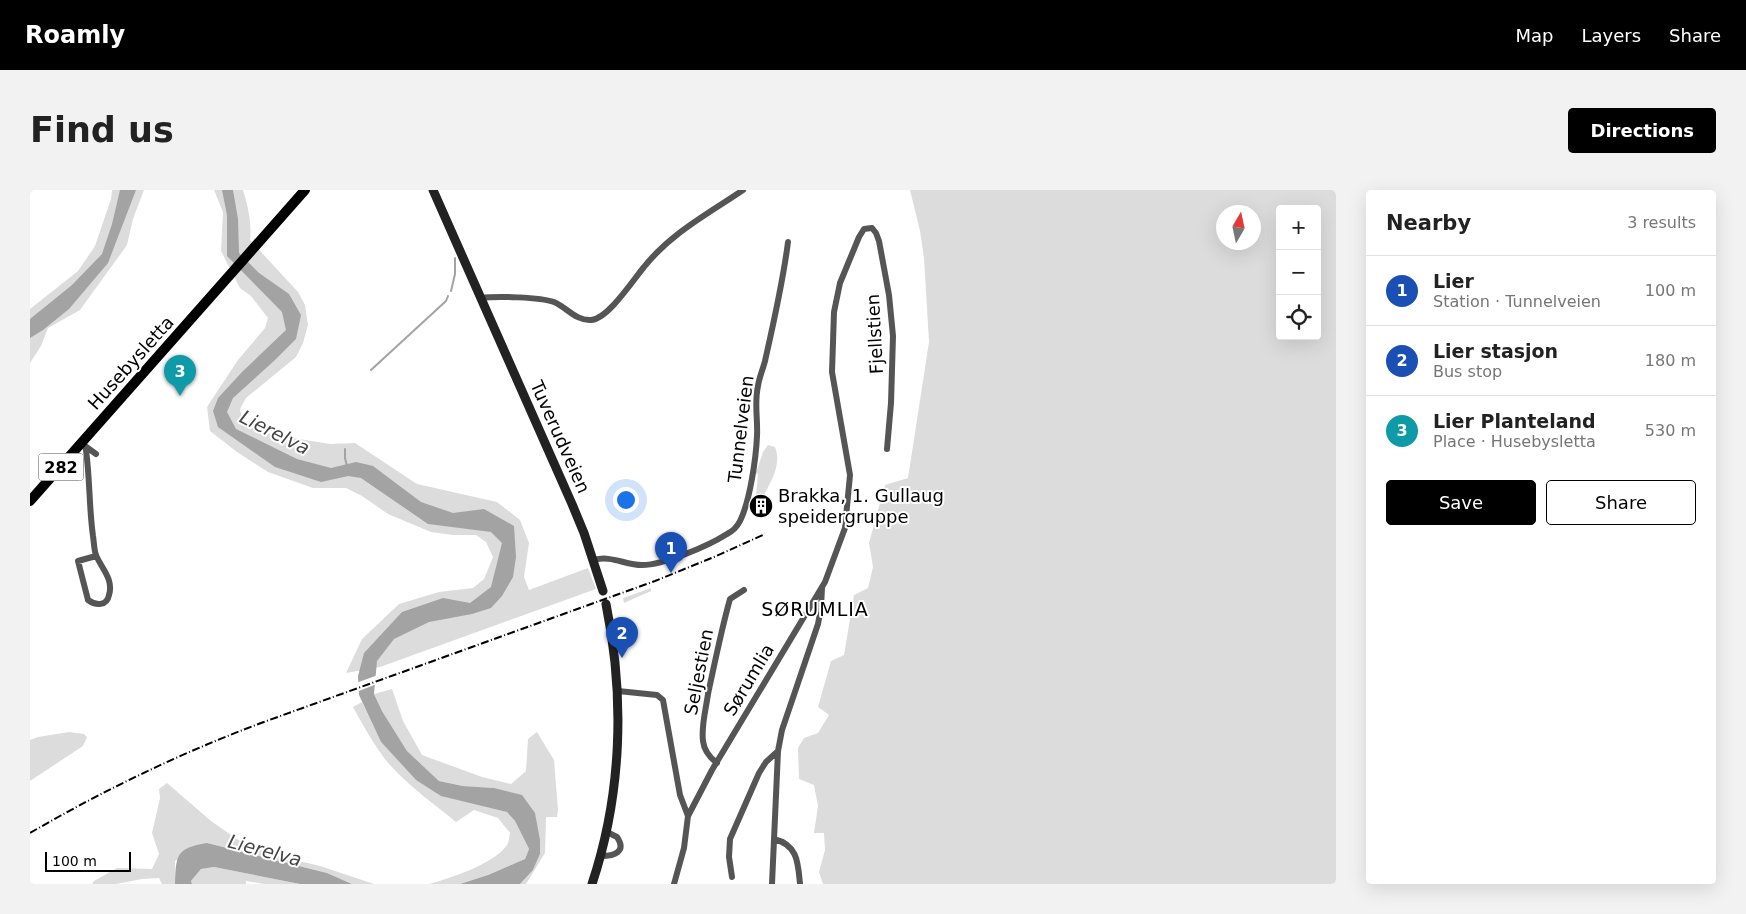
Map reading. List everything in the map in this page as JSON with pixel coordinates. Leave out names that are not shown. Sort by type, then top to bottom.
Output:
[{"type":"main road","name":"Husebysletta","points":[[30,501],[83,445],[305,190]]},
{"type":"main road","name":"Tuverudveien","points":[[434,190],[572,504],[594,560],[603,591]]},
{"type":"main road","points":[[592,884],[606,832],[616,762],[618,691],[613,638],[606,604]]},
{"type":"street","points":[[481,298],[542,299],[555,303],[580,318],[596,319],[609,310],[651,258],[664,245],[695,221],[743,190]]},
{"type":"street","name":"Fjellstien","points":[[864,230],[872,228],[880,241],[892,316],[894,336],[893,361],[886,449]]},
{"type":"street","name":"Sørumlia","points":[[674,884],[684,848],[688,816],[717,762],[822,587],[846,528],[850,487],[848,461],[832,372],[834,312],[845,269],[858,238],[864,230]]},
{"type":"street","name":"Tunnelveien","points":[[594,560],[609,558],[643,565],[663,561],[691,551],[728,534],[740,521],[754,462],[757,437],[756,402],[758,385],[774,318],[788,242]]},
{"type":"street","points":[[83,445],[96,454]]},
{"type":"street","points":[[83,445],[96,556],[108,577],[110,590],[107,600],[99,605],[88,600],[78,561],[96,556]]},
{"type":"street","points":[[772,884],[778,752],[784,724],[818,624],[822,587]]},
{"type":"street","name":"Seljestien","points":[[717,762],[710,757],[705,749],[703,725],[718,647],[730,600],[744,590]]},
{"type":"street","points":[[618,691],[658,695],[663,700],[680,795],[688,816]]},
{"type":"street","points":[[732,877],[729,857],[730,839],[759,773],[766,762],[778,752]]},
{"type":"street","points":[[601,856],[614,855],[620,847],[617,837],[606,832]]},
{"type":"street","points":[[774,839],[787,843],[793,850],[800,884]]},
{"type":"shaded area","points":[[112,190],[144,190],[133,219],[127,245],[80,310],[48,328],[41,346],[30,363],[30,309],[78,271],[95,246],[111,199]]},
{"type":"shaded area","points":[[120,190],[136,190],[108,263],[69,309],[30,338],[30,319],[72,285],[102,254],[112,224]]},
{"type":"shaded area","points":[[214,190],[243,190],[249,215],[250,240],[298,292],[305,305],[308,325],[303,343],[296,357],[246,398],[240,409],[242,419],[251,427],[274,435],[330,444],[355,443],[417,484],[497,502],[520,520],[529,543],[524,577],[529,590],[588,568],[596,589],[380,667],[346,673],[362,639],[399,604],[439,592],[473,588],[484,579],[493,557],[486,542],[476,535],[453,535],[431,532],[388,514],[362,496],[346,488],[313,488],[268,472],[237,452],[210,431],[207,407],[238,360],[265,328],[268,318],[251,296],[240,288],[221,251],[223,212]]},
{"type":"shaded area","points":[[222,190],[233,190],[238,219],[239,253],[259,273],[289,294],[301,315],[296,339],[233,398],[227,412],[236,429],[297,459],[331,468],[356,462],[373,466],[421,502],[453,513],[484,509],[514,526],[516,557],[513,577],[502,596],[491,608],[472,614],[429,622],[394,639],[377,661],[374,694],[382,711],[407,751],[439,781],[463,786],[494,788],[522,795],[535,813],[540,840],[540,854],[533,870],[520,884],[460,884],[488,875],[525,859],[529,849],[515,821],[507,812],[441,796],[416,780],[381,742],[359,695],[358,676],[364,653],[402,612],[443,598],[470,603],[491,587],[502,543],[491,532],[428,524],[361,478],[348,476],[321,482],[275,467],[218,427],[213,411],[218,398],[286,330],[282,312],[227,256],[227,215]]},
{"type":"shaded area","points":[[910,190],[1336,190],[1336,884],[823,884],[819,872],[825,850],[824,833],[814,833],[818,806],[814,785],[799,779],[798,748],[804,738],[818,733],[829,715],[818,707],[831,661],[844,655],[854,595],[868,588],[873,567],[869,543],[885,485],[908,478],[929,342],[924,258],[920,231]]},
{"type":"shaded area","points":[[768,445],[775,447],[777,454],[776,467],[763,497],[756,496],[758,474],[754,473],[754,470],[757,470],[763,452]]},
{"type":"shaded area","points":[[651,588],[651,591],[624,603],[623,598]]},
{"type":"shaded area","points":[[392,689],[403,721],[422,755],[482,777],[511,784],[526,771],[528,739],[537,732],[554,760],[558,810],[557,817],[546,817],[545,853],[526,884],[520,884],[533,870],[540,854],[494,788],[463,786],[439,781],[407,751],[382,711],[374,694]]},
{"type":"shaded area","points":[[362,702],[381,742],[416,780],[507,812],[515,821],[529,849],[525,859],[488,875],[460,884],[429,884],[460,874],[492,858],[507,845],[510,833],[498,818],[474,810],[456,822],[398,774],[381,753],[353,707]]},
{"type":"shaded area","points":[[69,732],[84,734],[87,737],[83,746],[30,781],[30,740]]},
{"type":"shaded area","points":[[167,783],[211,821],[244,844],[374,884],[352,884],[327,873],[207,843],[175,861],[175,884],[162,884],[159,878],[116,884],[92,884],[117,868],[152,869],[159,854],[152,833],[160,798],[159,789]]},
{"type":"shaded area","points":[[207,843],[327,873],[352,884],[300,884],[214,867],[201,869],[191,881],[192,884],[175,884],[177,860],[180,854],[189,847]]},
{"type":"shaded area","points":[[214,867],[300,884],[264,884],[246,881],[246,884],[192,884],[191,881],[201,869]]},
{"type":"pier","points":[[378,675],[377,684],[356,692],[356,683]]},
{"type":"waterway","points":[[451,291],[455,274],[455,258]]},
{"type":"waterway","points":[[371,370],[446,301],[448,296]]},
{"type":"waterway","points":[[345,449],[347,466]]},
{"type":"railway","points":[[30,833],[143,773],[231,735],[655,581],[765,534]]},
{"type":"place","name":"Lier Planteland","points":[[180,396]]},
{"type":"place","name":"Brakka, 1. Gullaug speidergruppe","points":[[761,506]]},
{"type":"place","name":"Lier","points":[[671,573]]},
{"type":"place","name":"Lier stasjon","points":[[622,658]]},
{"type":"district","name":"SØRUMLIA","points":[[815,609]]},
{"type":"water label","name":"Lierelva","points":[[275,432]]},
{"type":"water label","name":"Lierelva","points":[[265,850]]}]
